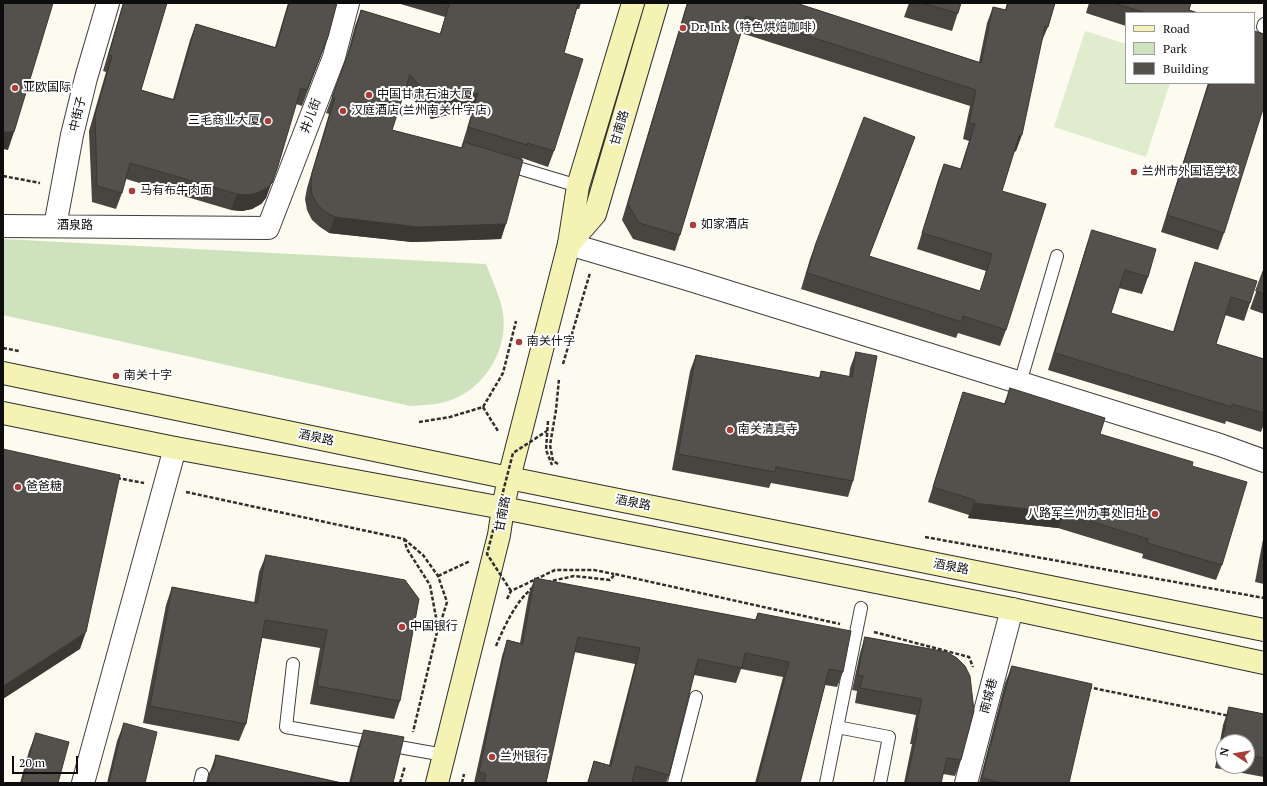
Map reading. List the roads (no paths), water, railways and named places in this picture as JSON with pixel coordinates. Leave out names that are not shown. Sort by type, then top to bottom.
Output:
[{"type":"main road","name":"甘南路","points":[[437,783],[499,535],[509,478],[569,244],[578,186],[633,3]]},
{"type":"main road","name":"甘南路","points":[[569,244],[595,214],[657,3]]},
{"type":"main road","name":"酒泉路","points":[[3,374],[509,478],[1264,630]]},
{"type":"main road","points":[[3,413],[175,448],[503,508],[1012,609],[1264,663]]},
{"type":"street","name":"中街子","points":[[55,226],[72,135],[86,78],[108,3]]},
{"type":"street","name":"井儿街","points":[[268,228],[334,57],[348,3]]},
{"type":"street","name":"酒泉路","points":[[3,226],[268,228]]},
{"type":"street","points":[[569,244],[687,279],[1220,445],[1264,461]]},
{"type":"street","points":[[83,783],[175,448]]},
{"type":"street","name":"南城巷","points":[[966,783],[1012,609]]},
{"type":"lane","points":[[497,161],[578,186]]},
{"type":"lane","points":[[1020,383],[1057,256]]},
{"type":"lane","points":[[826,783],[862,608]]},
{"type":"lane","points":[[294,664],[286,727],[444,755]]},
{"type":"lane","points":[[674,783],[696,698]]},
{"type":"lane","points":[[838,727],[889,737],[880,783]]},
{"type":"place","name":"Dr. Ink（特色烘焙咖啡）","points":[[683,28]]},
{"type":"place","name":"亚欧国际","points":[[15,88]]},
{"type":"place","name":"中国甘肃石油大厦","points":[[369,95]]},
{"type":"place","name":"汉庭酒店(兰州南关什字店)","points":[[343,111]]},
{"type":"place","name":"三毛商业大厦","points":[[268,121]]},
{"type":"place","name":"兰州市外国语学校","points":[[1134,172]]},
{"type":"place","name":"马有布牛肉面","points":[[132,191]]},
{"type":"place","name":"如家酒店","points":[[693,225]]},
{"type":"place","name":"南关什字","points":[[519,342]]},
{"type":"place","name":"南关十字","points":[[116,376]]},
{"type":"place","name":"南关清真寺","points":[[730,430]]},
{"type":"place","name":"爸爸糖","points":[[18,487]]},
{"type":"place","name":"八路军兰州办事处旧址","points":[[1155,514]]},
{"type":"place","name":"中国银行","points":[[402,627]]},
{"type":"place","name":"兰州银行","points":[[492,757]]}]
